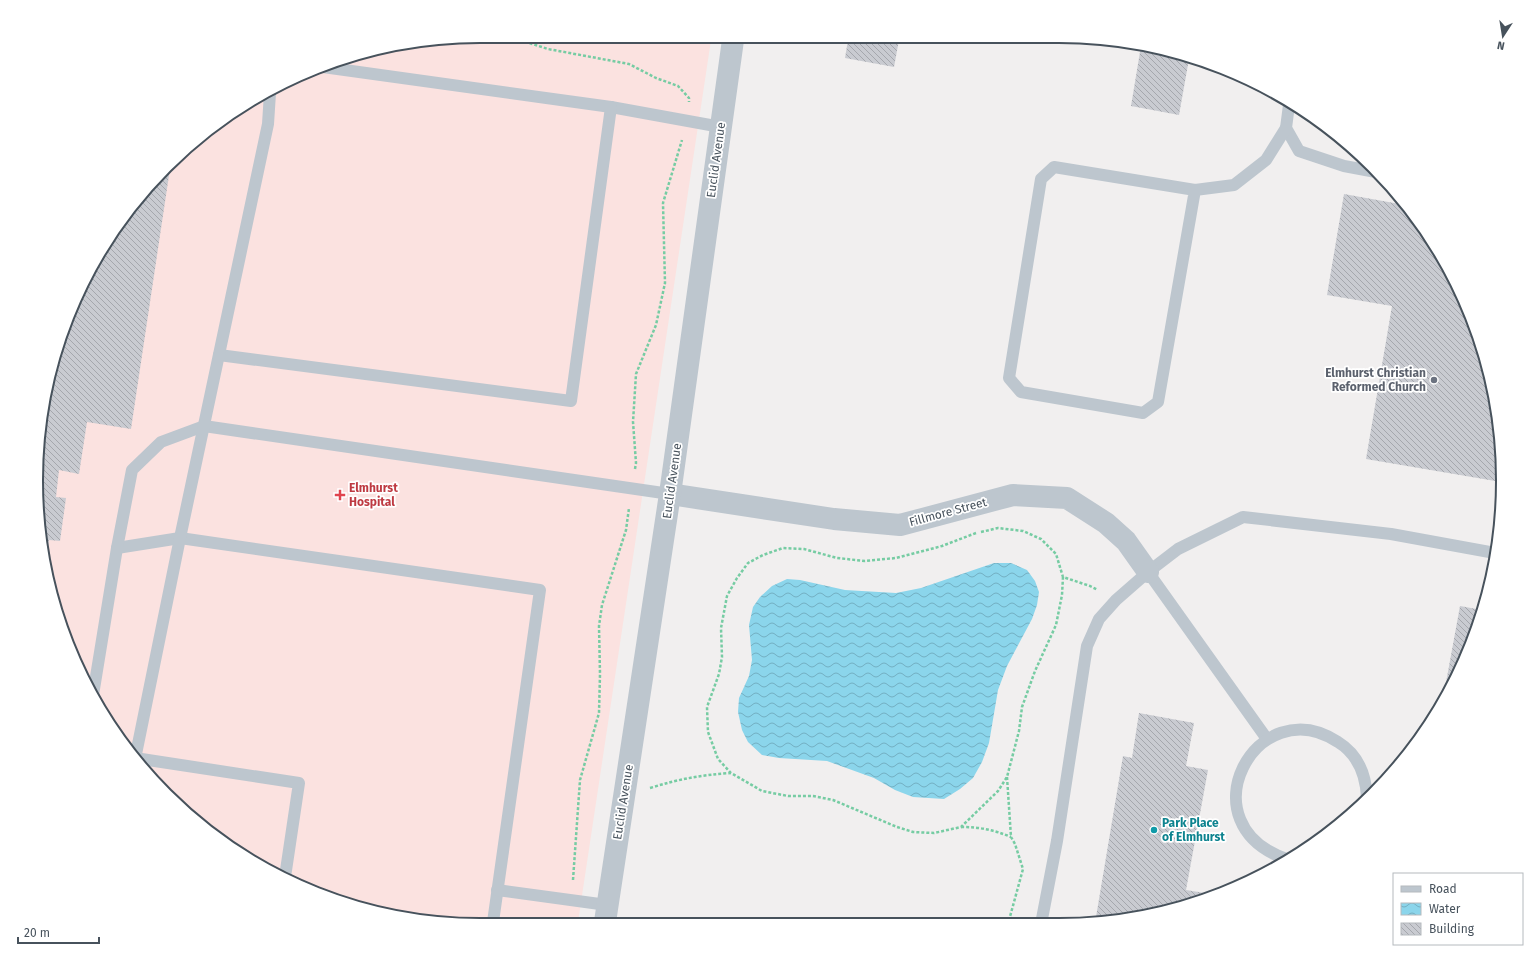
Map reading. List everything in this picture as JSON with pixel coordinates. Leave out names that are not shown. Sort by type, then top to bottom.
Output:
[{"type":"street","name":"Euclid Avenue","points":[[606,914],[670,494],[733,43]]},
{"type":"street","name":"Fillmore Street","points":[[670,494],[834,519],[900,525],[1013,495],[1067,498],[1106,523],[1126,540],[1148,572]]},
{"type":"lane","points":[[333,68],[611,107],[721,127]]},
{"type":"lane","points":[[137,751],[180,538],[268,124],[268,99]]},
{"type":"lane","points":[[219,355],[571,401],[611,107]]},
{"type":"lane","points":[[1195,190],[1158,402],[1143,413],[1021,392],[1009,378],[1041,179],[1054,167],[1195,190],[1234,185],[1266,160],[1286,128],[1288,109]]},
{"type":"lane","points":[[1286,128],[1299,151],[1344,166],[1367,170]]},
{"type":"lane","points":[[95,687],[117,548],[132,470],[161,442],[204,426],[670,494]]},
{"type":"lane","points":[[1042,918],[1057,841],[1087,646],[1099,619],[1116,600],[1148,572],[1178,549],[1244,517],[1391,534],[1490,552]]},
{"type":"lane","points":[[117,548],[180,538],[540,590],[494,918]]},
{"type":"lane","points":[[1148,572],[1267,739]]},
{"type":"lane","points":[[1281,857],[1268,852],[1250,837],[1239,817],[1235,796],[1239,773],[1250,754],[1267,739],[1286,731],[1307,730],[1328,735],[1345,746],[1359,763],[1366,782],[1367,791]]},
{"type":"lane","points":[[145,760],[298,783],[286,872]]},
{"type":"lane","points":[[498,890],[570,900],[606,914]]},
{"type":"path","points":[[529,43],[548,49],[629,64],[656,78],[678,86],[689,98],[683,134],[663,204],[665,283],[656,325],[636,374],[633,422],[636,464],[633,488],[626,530],[604,599],[599,626],[599,713],[580,780],[573,879],[570,900]]},
{"type":"path","points":[[961,827],[998,792],[1007,777],[1019,731],[1022,706],[1035,671],[1056,625],[1062,595],[1063,577],[1056,554],[1041,539],[1023,531],[998,528],[977,532],[942,546],[896,558],[865,561],[837,558],[804,549],[783,548],[763,555],[748,564],[737,578],[727,596],[721,628],[722,656],[719,674],[707,707],[708,732],[718,758],[732,773],[762,791],[788,796],[813,796],[833,800],[897,827],[913,832],[934,833],[961,827],[982,828],[996,830],[1011,837]]},
{"type":"path","points":[[1063,577],[1090,586],[1116,600]]},
{"type":"path","points":[[624,796],[676,780],[701,775],[732,773]]},
{"type":"path","points":[[1007,777],[1011,837],[1015,844],[1023,869],[1010,918]]},
{"type":"shaded area","name":"Elmhurst Hospital","points":[[711,43],[579,918],[452,917],[395,910],[340,895],[287,873],[237,844],[214,828],[171,790],[152,769],[133,747],[102,699],[76,648],[66,621],[51,566],[47,538],[44,509],[44,452],[51,395],[58,367],[76,313],[88,287],[117,237],[133,214],[171,171],[214,133],[237,117],[287,88],[313,76],[340,66],[395,51],[452,44]]},
{"type":"water","points":[[994,563],[1011,563],[1027,570],[1035,581],[1039,592],[1037,605],[1032,619],[1007,666],[998,690],[989,743],[982,762],[973,778],[960,789],[944,799],[913,797],[895,790],[874,778],[827,761],[779,758],[762,755],[748,742],[742,730],[738,712],[739,698],[749,676],[752,660],[749,625],[753,607],[760,597],[772,586],[787,579],[800,580],[845,590],[896,593],[921,588]]},
{"type":"building","points":[[848,43],[898,43],[894,67],[845,58]]},
{"type":"building","points":[[1140,50],[1188,63],[1179,115],[1131,106]]},
{"type":"building","points":[[169,173],[131,429],[87,422],[79,474],[59,470],[56,497],[66,498],[60,541],[49,540],[48,546],[44,509],[44,452],[51,395],[66,340],[88,287],[117,237],[133,214]]},
{"type":"building","name":"Elmhurst Christian Reformed Church","points":[[1344,194],[1397,204],[1422,237],[1451,287],[1473,340],[1488,395],[1495,452],[1496,481],[1366,459],[1392,306],[1327,295]]},
{"type":"building","points":[[1460,606],[1477,609],[1463,648],[1446,683]]},
{"type":"building","name":"Park Place of Elmhurst","points":[[1139,713],[1194,723],[1186,766],[1208,770],[1186,890],[1205,893],[1144,910],[1096,916],[1123,756],[1132,758]]},
{"type":"place","name":"Elmhurst Christian Reformed Church","points":[[1434,380]]},
{"type":"place","name":"Elmhurst Hospital","points":[[340,495]]},
{"type":"place","name":"Park Place of Elmhurst","points":[[1154,830]]}]
